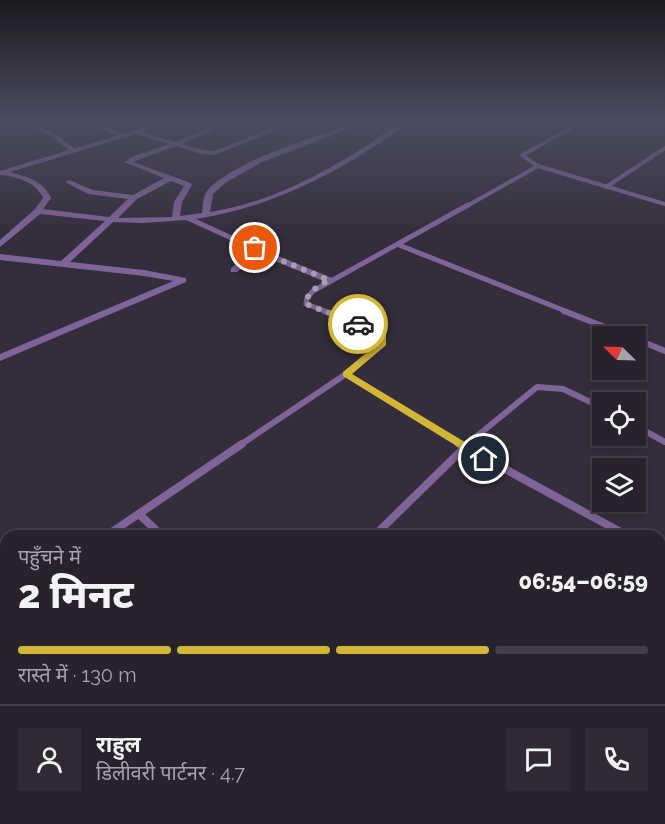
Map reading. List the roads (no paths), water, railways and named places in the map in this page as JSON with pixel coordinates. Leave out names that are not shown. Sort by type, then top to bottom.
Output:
[{"type":"street","points":[[1,173],[43,160]]},
{"type":"street","points":[[131,160],[129,162],[189,185],[178,202],[181,218]]},
{"type":"street","points":[[206,215],[209,193],[229,176],[263,160]]},
{"type":"street","points":[[38,211],[141,221],[206,215],[243,208],[284,194],[347,160]]},
{"type":"street","points":[[0,244],[38,211],[47,198],[45,191],[33,182],[1,173]]},
{"type":"street","points":[[64,263],[134,197],[169,179]]},
{"type":"street","points":[[69,182],[91,192],[134,197]]},
{"type":"street","points":[[181,218],[329,280]]},
{"type":"street","points":[[234,270],[256,250]]},
{"type":"street","points":[[0,257],[64,263],[183,280],[0,358]]},
{"type":"lane","points":[[530,160],[538,166],[665,204]]},
{"type":"lane","points":[[606,187],[646,160]]},
{"type":"lane","points":[[115,530],[346,374],[382,345],[381,336],[375,330],[306,304],[307,298],[313,291],[329,280],[399,245],[538,166]]},
{"type":"lane","points":[[399,245],[603,326]]},
{"type":"lane","points":[[646,343],[665,351]]},
{"type":"lane","points":[[346,374],[464,447],[617,530]]},
{"type":"lane","points":[[380,530],[464,447],[537,387],[550,385],[562,388],[592,403]]},
{"type":"lane","points":[[646,432],[665,442]]},
{"type":"lane","points":[[139,514],[156,530]]}]
